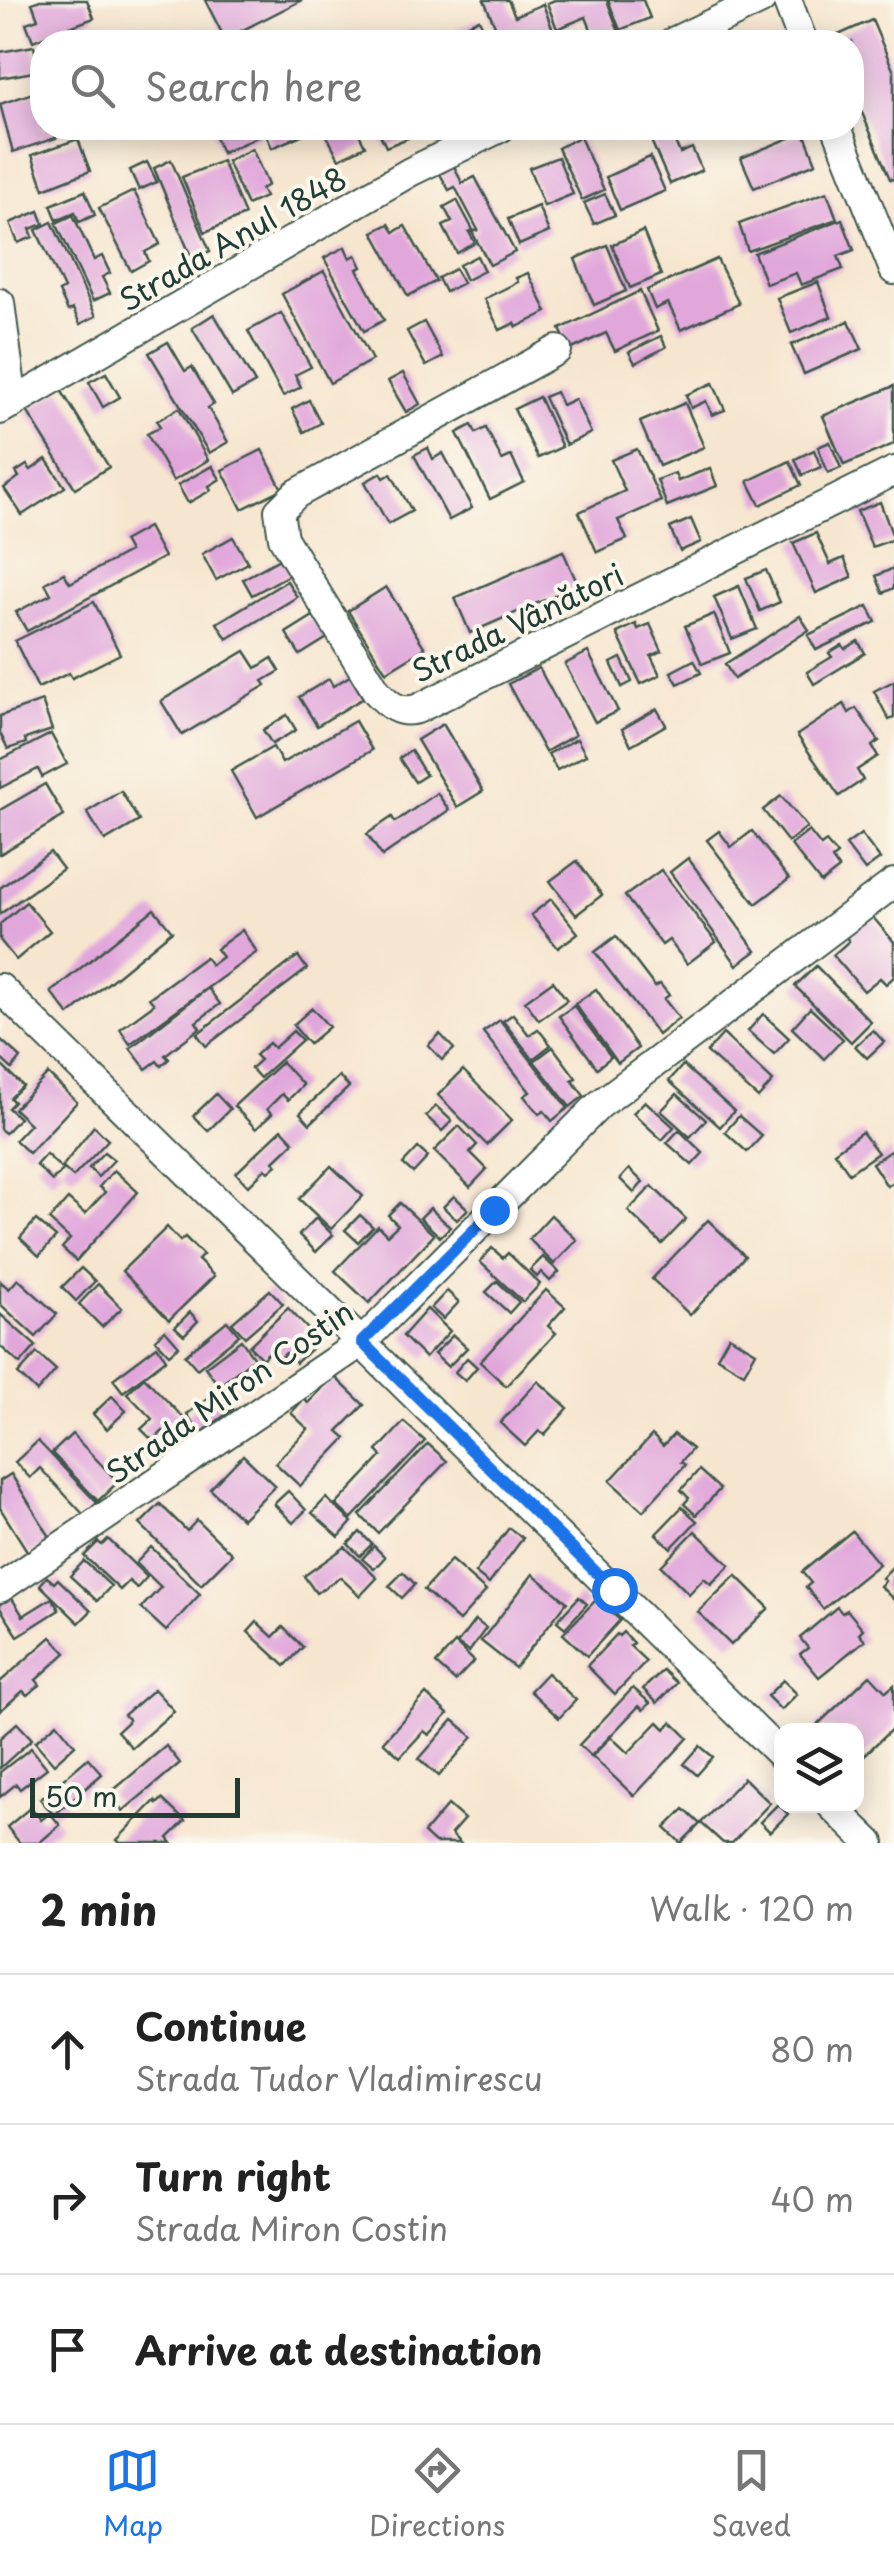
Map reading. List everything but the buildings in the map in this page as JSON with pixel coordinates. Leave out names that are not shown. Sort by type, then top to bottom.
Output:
[{"type":"street","points":[[698,30],[760,0]]},
{"type":"street","points":[[786,0],[799,30]]},
{"type":"street","name":"Strada Anul 1848","points":[[6,406],[410,172],[475,140]]},
{"type":"street","points":[[842,140],[894,270]]},
{"type":"street","points":[[0,303],[6,406]]},
{"type":"street","name":"Strada Vânători","points":[[557,350],[296,494],[280,511],[278,522],[283,538],[376,692],[395,708],[406,712],[417,709],[894,470]]},
{"type":"street","name":"Strada Miron Costin","points":[[0,1588],[362,1342],[599,1105],[894,882]]},
{"type":"street","points":[[0,988],[774,1748]]},
{"type":"street","points":[[839,1813],[870,1843]]},
{"type":"route","points":[[494,1210],[362,1342],[614,1590]]}]
